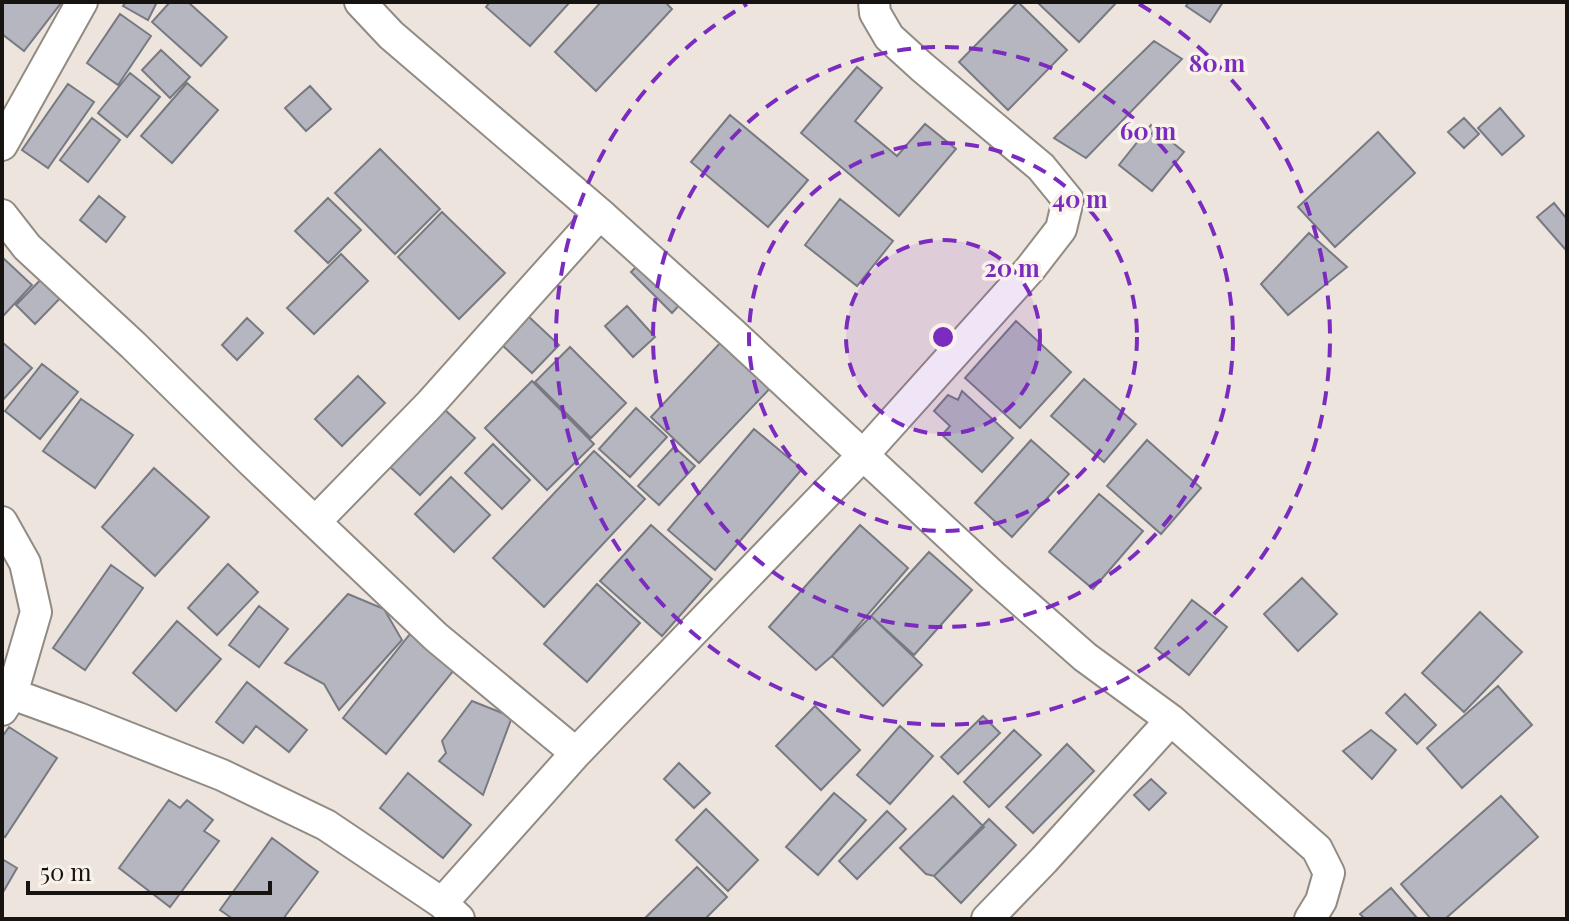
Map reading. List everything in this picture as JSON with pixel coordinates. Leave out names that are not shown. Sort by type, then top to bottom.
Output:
[{"type":"street","points":[[2,145],[82,2]]},
{"type":"street","points":[[360,2],[391,35],[600,214],[992,575],[1085,657],[1171,720],[1317,849],[1329,873],[1321,901],[1310,919]]},
{"type":"street","points":[[2,522],[25,563],[36,612],[7,702],[78,718],[222,775],[326,825],[451,911],[576,753],[863,455],[1030,269],[1061,229],[1068,200],[1041,167],[889,37],[875,13],[874,2]]},
{"type":"street","points":[[315,522],[430,404],[600,214]]},
{"type":"street","points":[[2,215],[27,247],[436,637],[576,753]]},
{"type":"street","points":[[987,919],[1171,720]]},
{"type":"building","points":[[2,2],[61,3],[24,51],[2,34]]},
{"type":"building","points":[[126,2],[157,2],[148,20],[123,6]]},
{"type":"building","points":[[170,2],[188,2],[227,37],[201,66],[152,22]]},
{"type":"building","points":[[490,2],[570,2],[530,46],[486,7]]},
{"type":"building","points":[[601,2],[665,2],[672,9],[596,91],[555,52]]},
{"type":"building","points":[[1018,2],[1067,50],[1008,110],[959,62]]},
{"type":"building","points":[[1037,2],[1117,2],[1079,42]]},
{"type":"building","points":[[1189,2],[1223,2],[1210,22],[1186,6]]},
{"type":"building","points":[[120,14],[151,36],[118,85],[87,63]]},
{"type":"building","points":[[1154,41],[1182,59],[1086,158],[1054,138]]},
{"type":"building","points":[[161,50],[190,77],[170,98],[142,70]]},
{"type":"building","points":[[857,67],[882,88],[855,121],[897,156],[925,124],[956,149],[899,216],[801,133]]},
{"type":"building","points":[[130,73],[160,97],[127,137],[98,113]]},
{"type":"building","points":[[187,83],[218,110],[172,163],[141,136]]},
{"type":"building","points":[[68,84],[94,102],[48,168],[22,150]]},
{"type":"building","points":[[310,86],[331,109],[306,131],[285,108]]},
{"type":"building","points":[[1500,108],[1524,136],[1502,155],[1478,128]]},
{"type":"building","points":[[730,115],[808,180],[768,227],[691,162]]},
{"type":"building","points":[[92,118],[120,140],[88,182],[60,160]]},
{"type":"building","points":[[1464,118],[1479,134],[1464,148],[1448,132]]},
{"type":"building","points":[[1151,125],[1184,152],[1152,191],[1119,165]]},
{"type":"building","points":[[1378,132],[1415,173],[1335,247],[1298,207]]},
{"type":"building","points":[[380,149],[440,209],[395,254],[335,193]]},
{"type":"building","points":[[99,196],[125,217],[106,242],[80,220]]},
{"type":"building","points":[[328,198],[361,230],[328,263],[295,231]]},
{"type":"building","points":[[840,199],[893,241],[857,286],[805,245]]},
{"type":"building","points":[[1554,203],[1567,219],[1565,249],[1537,217]]},
{"type":"building","points":[[442,212],[505,273],[459,319],[398,257]]},
{"type":"building","points":[[1309,233],[1347,267],[1288,315],[1261,284]]},
{"type":"building","points":[[341,254],[368,281],[314,334],[287,308]]},
{"type":"building","points":[[2,257],[32,285],[4,315],[2,314]]},
{"type":"building","points":[[645,258],[686,298],[672,313],[631,272]]},
{"type":"building","points":[[50,270],[69,289],[35,324],[16,305]]},
{"type":"building","points":[[627,306],[655,337],[633,357],[605,326]]},
{"type":"building","points":[[528,316],[559,345],[532,373],[501,344]]},
{"type":"building","points":[[247,318],[263,333],[237,360],[222,345]]},
{"type":"building","points":[[1016,321],[1071,372],[1020,428],[965,378]]},
{"type":"building","points":[[2,342],[32,368],[2,401]]},
{"type":"building","points":[[721,342],[777,381],[699,463],[651,417]]},
{"type":"building","points":[[570,347],[626,403],[591,438],[535,382]]},
{"type":"building","points":[[42,364],[78,392],[40,439],[5,411]]},
{"type":"building","points":[[358,376],[385,403],[342,446],[315,419]]},
{"type":"building","points":[[1084,379],[1136,424],[1104,462],[1051,416]]},
{"type":"building","points":[[532,381],[594,444],[547,490],[485,428]]},
{"type":"building","points":[[962,391],[1013,438],[982,472],[942,435],[950,426],[934,411],[948,395],[958,400]]},
{"type":"building","points":[[81,399],[133,435],[95,488],[43,451]]},
{"type":"building","points":[[443,408],[475,438],[420,495],[388,465]]},
{"type":"building","points":[[636,408],[667,437],[630,477],[599,449]]},
{"type":"building","points":[[754,429],[802,469],[715,570],[668,530]]},
{"type":"building","points":[[1031,440],[1069,474],[1012,537],[975,503]]},
{"type":"building","points":[[1147,440],[1201,488],[1161,534],[1107,486]]},
{"type":"building","points":[[493,444],[530,480],[502,509],[465,473]]},
{"type":"building","points":[[674,447],[695,466],[659,505],[638,486]]},
{"type":"building","points":[[594,451],[645,499],[544,607],[493,558]]},
{"type":"building","points":[[154,468],[209,517],[155,576],[102,527]]},
{"type":"building","points":[[451,477],[490,515],[454,552],[415,514]]},
{"type":"building","points":[[1099,494],[1143,531],[1093,589],[1049,552]]},
{"type":"building","points":[[651,525],[712,579],[662,636],[600,581]]},
{"type":"building","points":[[860,525],[908,568],[832,656],[816,670],[769,627]]},
{"type":"building","points":[[929,552],[972,590],[914,655],[871,616]]},
{"type":"building","points":[[228,564],[258,592],[217,635],[188,608]]},
{"type":"building","points":[[111,565],[143,588],[85,670],[53,648]]},
{"type":"building","points":[[1302,578],[1337,614],[1298,651],[1264,614]]},
{"type":"building","points":[[597,584],[640,623],[587,682],[544,644]]},
{"type":"building","points":[[348,594],[384,609],[402,640],[339,710],[324,684],[285,663]]},
{"type":"building","points":[[1192,600],[1227,627],[1189,675],[1155,648]]},
{"type":"building","points":[[259,606],[288,629],[259,667],[229,645]]},
{"type":"building","points":[[1480,612],[1522,652],[1464,712],[1422,673]]},
{"type":"building","points":[[871,616],[922,665],[883,706],[832,656]]},
{"type":"building","points":[[177,621],[221,659],[176,711],[133,673]]},
{"type":"building","points":[[410,634],[454,670],[386,754],[343,718]]},
{"type":"building","points":[[247,682],[307,730],[289,752],[256,726],[243,743],[216,722]]},
{"type":"building","points":[[1498,686],[1532,725],[1462,788],[1427,748]]},
{"type":"building","points":[[1405,694],[1436,725],[1417,744],[1386,713]]},
{"type":"building","points":[[472,701],[512,717],[483,795],[439,761],[446,753],[442,741]]},
{"type":"building","points":[[815,706],[860,750],[821,790],[776,746]]},
{"type":"building","points":[[983,716],[1000,733],[958,774],[941,757]]},
{"type":"building","points":[[900,726],[933,756],[890,804],[857,775]]},
{"type":"building","points":[[9,727],[57,758],[5,837],[2,835],[2,737]]},
{"type":"building","points":[[1014,730],[1041,755],[989,807],[964,782]]},
{"type":"building","points":[[1371,730],[1396,750],[1372,779],[1343,751]]},
{"type":"building","points":[[1067,744],[1094,771],[1033,833],[1006,807]]},
{"type":"building","points":[[679,763],[710,793],[694,808],[664,779]]},
{"type":"building","points":[[408,773],[471,825],[443,858],[380,808]]},
{"type":"building","points":[[1151,779],[1166,793],[1149,810],[1134,795]]},
{"type":"building","points":[[834,793],[866,820],[818,875],[786,847]]},
{"type":"building","points":[[953,796],[984,827],[934,876],[926,874],[900,848]]},
{"type":"building","points":[[1501,796],[1538,837],[1445,919],[1431,919],[1401,884]]},
{"type":"building","points":[[169,800],[180,808],[187,800],[213,820],[204,831],[219,841],[170,907],[119,868]]},
{"type":"building","points":[[706,809],[758,860],[728,891],[676,840]]},
{"type":"building","points":[[887,811],[906,829],[857,879],[839,861]]},
{"type":"building","points":[[989,819],[1016,845],[961,903],[934,876]]},
{"type":"building","points":[[272,838],[318,872],[283,919],[233,919],[220,910]]},
{"type":"building","points":[[2,859],[17,868],[2,894]]},
{"type":"building","points":[[697,867],[727,897],[705,919],[644,919]]},
{"type":"building","points":[[1391,888],[1418,919],[1365,919],[1360,914]]}]
